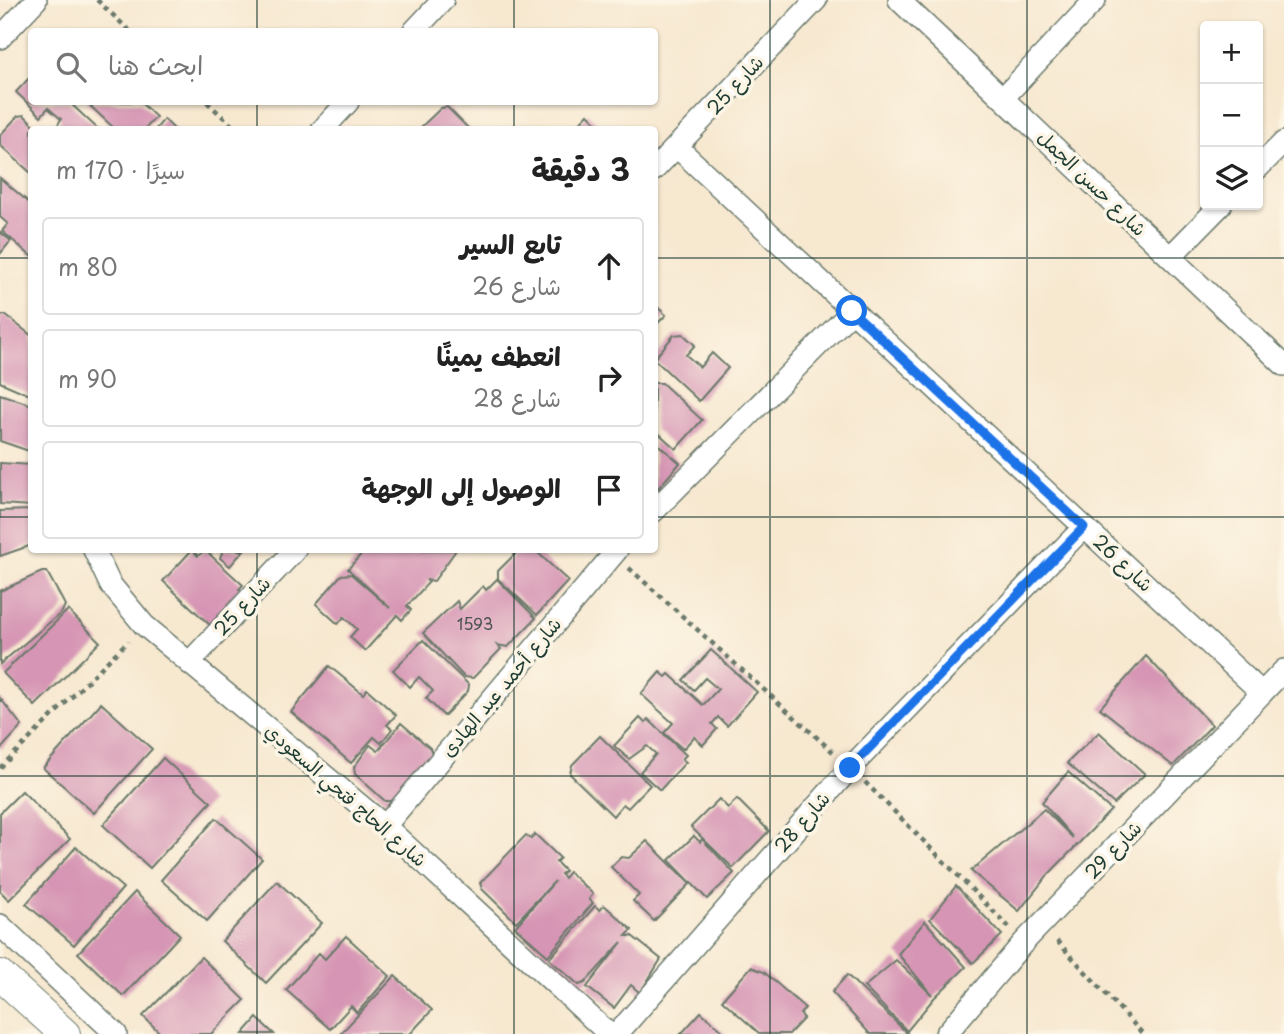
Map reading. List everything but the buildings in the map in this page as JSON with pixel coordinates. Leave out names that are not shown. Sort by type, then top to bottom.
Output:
[{"type":"street","points":[[0,38],[36,0]]},
{"type":"street","points":[[417,28],[443,0]]},
{"type":"street","name":"شارع 25","points":[[658,166],[816,0]]},
{"type":"street","name":"شارع حسن الجمل","points":[[899,0],[1284,365]]},
{"type":"street","points":[[1003,98],[1095,0]]},
{"type":"street","points":[[326,126],[345,105]]},
{"type":"street","points":[[1263,163],[1284,142]]},
{"type":"street","name":"شارع 26","points":[[677,147],[1262,693]]},
{"type":"street","points":[[1170,257],[1216,210]]},
{"type":"street","points":[[658,507],[852,311]]},
{"type":"street","name":"شارع 28","points":[[617,1034],[850,768],[1084,527]]},
{"type":"street","name":"شارع الحاج فتحي السعودي","points":[[95,553],[110,584],[144,625],[385,826],[609,1034]]},
{"type":"street","name":"شارع 25","points":[[189,663],[292,553]]},
{"type":"street","name":"شارع أحمد عبد الهادى","points":[[385,826],[613,553]]},
{"type":"street","name":"شارع 29","points":[[946,1034],[1024,942],[1284,670]]},
{"type":"street","points":[[0,925],[116,1034]]},
{"type":"street","points":[[0,975],[65,1034]]},
{"type":"path","points":[[97,0],[127,28]]},
{"type":"path","points":[[210,105],[233,126]]},
{"type":"path","points":[[617,553],[850,768],[1024,942]]},
{"type":"path","points":[[0,768],[144,625]]},
{"type":"path","points":[[1042,925],[1143,1034]]},
{"type":"route","points":[[850,768],[1084,527],[852,311]]}]
